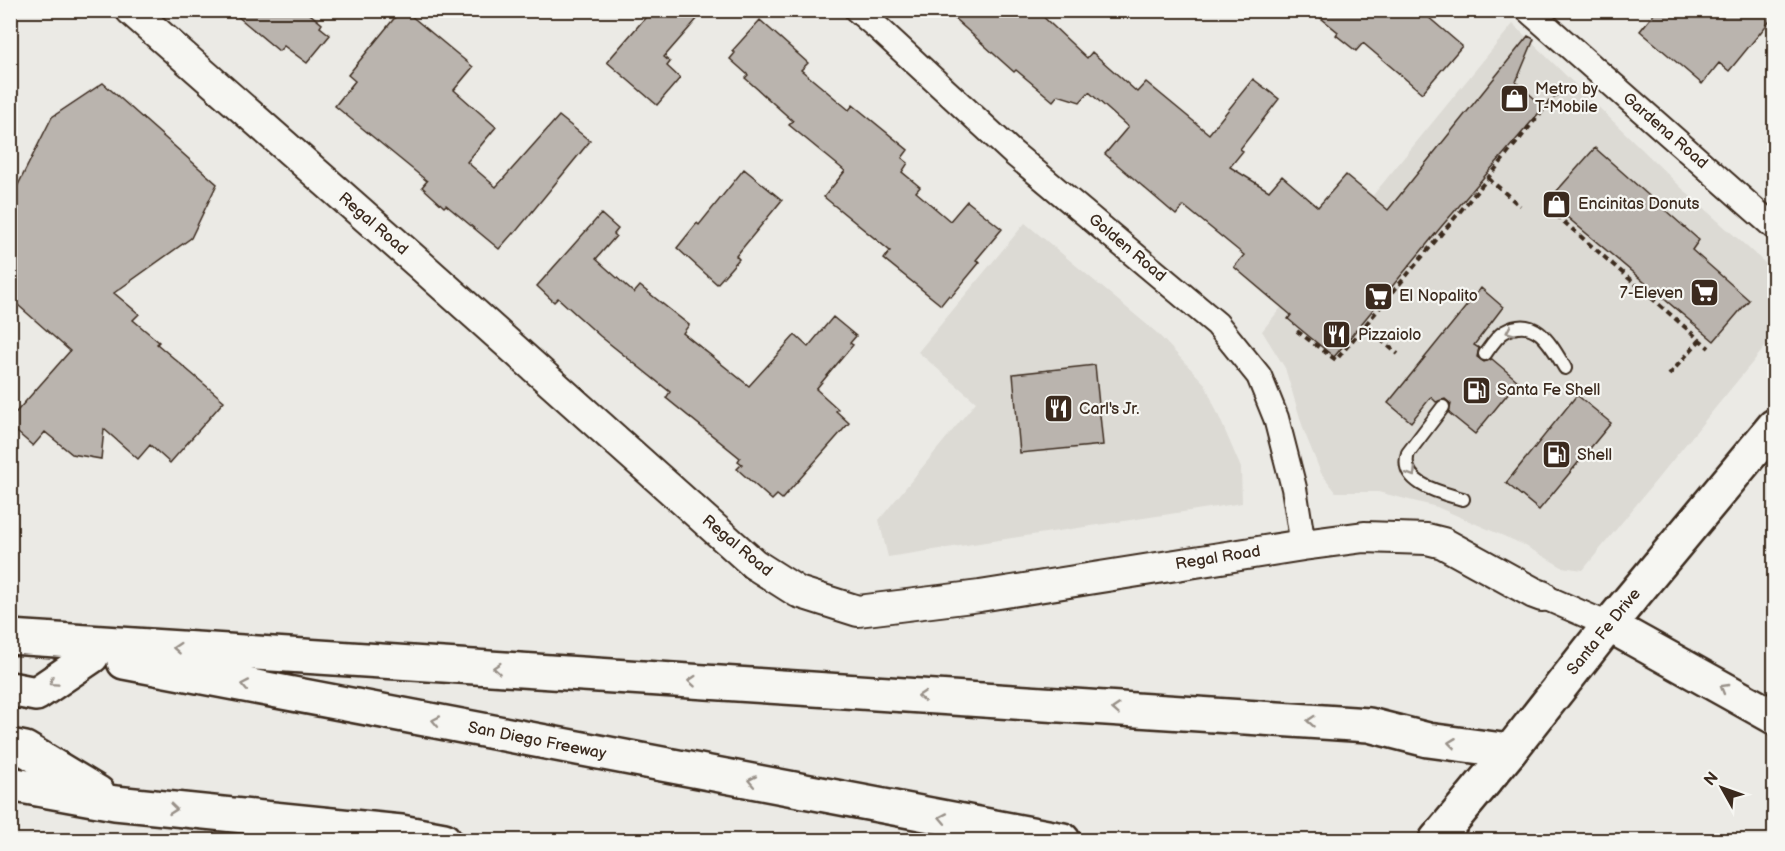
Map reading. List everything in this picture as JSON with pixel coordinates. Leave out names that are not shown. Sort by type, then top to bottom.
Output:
[{"type":"main road","name":"Santa Fe Drive","points":[[1436,840],[1510,751],[1609,625],[1774,426]]},
{"type":"main road","points":[[1609,625],[1774,717]]},
{"type":"main road","points":[[10,639],[1369,725],[1428,740],[1510,751]]},
{"type":"main road","name":"San Diego Freeway","points":[[10,639],[1063,840]]},
{"type":"main road","points":[[10,689],[36,694],[92,656]]},
{"type":"main road","points":[[10,747],[25,749],[115,803]]},
{"type":"main road","points":[[10,784],[115,803],[401,832],[444,840]]},
{"type":"street","name":"Regal Road","points":[[131,10],[754,564],[798,592],[858,611],[980,596],[1364,537],[1427,539],[1443,543],[1534,593],[1609,625]]},
{"type":"street","name":"Golden Road","points":[[857,10],[1013,153],[1217,324],[1259,376],[1276,417],[1294,488],[1303,545]]},
{"type":"street","name":"Gardena Road","points":[[1528,10],[1774,227]]},
{"type":"lane","points":[[1485,354],[1502,333],[1521,326],[1536,329],[1551,345],[1565,368]]},
{"type":"lane","points":[[1443,407],[1408,453],[1405,462],[1419,483],[1463,500]]},
{"type":"path","points":[[1297,331],[1336,360],[1560,88]]},
{"type":"path","points":[[1488,178],[1520,206]]},
{"type":"path","points":[[1548,208],[1709,348]]},
{"type":"path","points":[[1364,326],[1398,354]]},
{"type":"path","points":[[1669,375],[1700,340]]},
{"type":"shaded area","points":[[1513,24],[1690,196],[1774,271],[1774,336],[1583,570],[1562,567],[1522,544],[1437,507],[1378,492],[1336,492],[1321,473],[1304,431],[1285,368],[1262,331]]},
{"type":"shaded area","points":[[1025,223],[1157,333],[1205,384],[1241,468],[1242,503],[888,557],[879,520],[976,402],[918,352]]},
{"type":"building","points":[[230,10],[305,10],[322,24],[320,27],[330,35],[307,63],[284,46],[279,51]]},
{"type":"building","points":[[401,10],[404,10],[473,67],[454,90],[496,127],[467,162],[496,187],[559,116],[590,141],[514,234],[499,249],[446,205],[444,207],[422,187],[427,181],[335,106],[355,81],[348,75]]},
{"type":"building","points":[[652,10],[705,10],[664,57],[670,62],[667,66],[680,78],[657,105],[607,62]]},
{"type":"building","points":[[945,10],[1036,10],[1087,58],[1092,52],[1137,92],[1146,82],[1209,134],[1253,79],[1279,99],[1240,149],[1243,151],[1230,167],[1269,191],[1282,176],[1318,207],[1346,175],[1388,210],[1528,36],[1534,39],[1516,82],[1544,107],[1334,357],[1288,319],[1291,315],[1234,267],[1244,255],[1184,206],[1176,215],[1105,154],[1128,127],[1089,92],[1080,102],[1058,95],[1053,101],[1016,70],[1014,72]]},
{"type":"building","points":[[1311,10],[1420,10],[1462,46],[1422,93],[1363,43],[1356,51],[1336,35],[1338,32]]},
{"type":"building","points":[[1657,10],[1774,10],[1774,16],[1729,71],[1719,63],[1702,84],[1640,31]]},
{"type":"building","points":[[760,20],[808,63],[801,70],[849,110],[853,105],[908,150],[902,158],[908,163],[902,172],[920,187],[916,192],[950,221],[967,201],[1002,229],[976,260],[980,262],[951,297],[949,295],[941,305],[884,259],[890,251],[824,197],[845,171],[789,125],[793,121],[745,78],[748,75],[730,59],[735,53],[732,51]]},
{"type":"building","points":[[103,83],[217,184],[191,238],[114,293],[139,314],[133,320],[159,342],[157,344],[224,401],[170,463],[150,445],[138,459],[104,429],[101,459],[72,454],[45,432],[33,446],[10,426],[10,419],[70,351],[10,298],[10,201],[52,117]]},
{"type":"building","points":[[1595,148],[1699,240],[1692,250],[1749,300],[1714,341],[1548,201]]},
{"type":"building","points":[[744,169],[782,200],[736,256],[739,259],[717,284],[677,248],[697,223],[699,225]]},
{"type":"building","points":[[601,214],[618,229],[614,234],[616,236],[596,259],[634,293],[640,286],[689,325],[683,333],[749,386],[795,335],[808,347],[833,317],[856,336],[850,343],[853,345],[816,389],[838,409],[836,411],[849,423],[782,499],[777,495],[772,500],[737,469],[742,464],[738,461],[740,458],[666,398],[670,392],[600,336],[558,298],[554,302],[537,286]]},
{"type":"building","points":[[1481,288],[1503,307],[1474,345],[1479,348],[1477,357],[1484,362],[1492,359],[1518,381],[1475,434],[1449,413],[1451,404],[1445,399],[1436,402],[1431,397],[1411,422],[1388,403]]},
{"type":"building","name":"Carl's Jr.","points":[[1095,365],[1103,445],[1020,453],[1013,374]]},
{"type":"building","points":[[1577,395],[1611,423],[1539,510],[1506,483]]},
{"type":"place","name":"Metro by T-Mobile","points":[[1514,98]]},
{"type":"place","name":"Encinitas Donuts","points":[[1557,204]]},
{"type":"place","name":"7-Eleven","points":[[1704,293]]},
{"type":"place","name":"El Nopalito","points":[[1378,296]]},
{"type":"place","name":"Pizzaiolo","points":[[1337,335]]},
{"type":"place","name":"Santa Fe Shell","points":[[1476,390]]},
{"type":"place","name":"Carl's Jr.","points":[[1058,409]]},
{"type":"place","name":"Shell","points":[[1556,455]]}]
